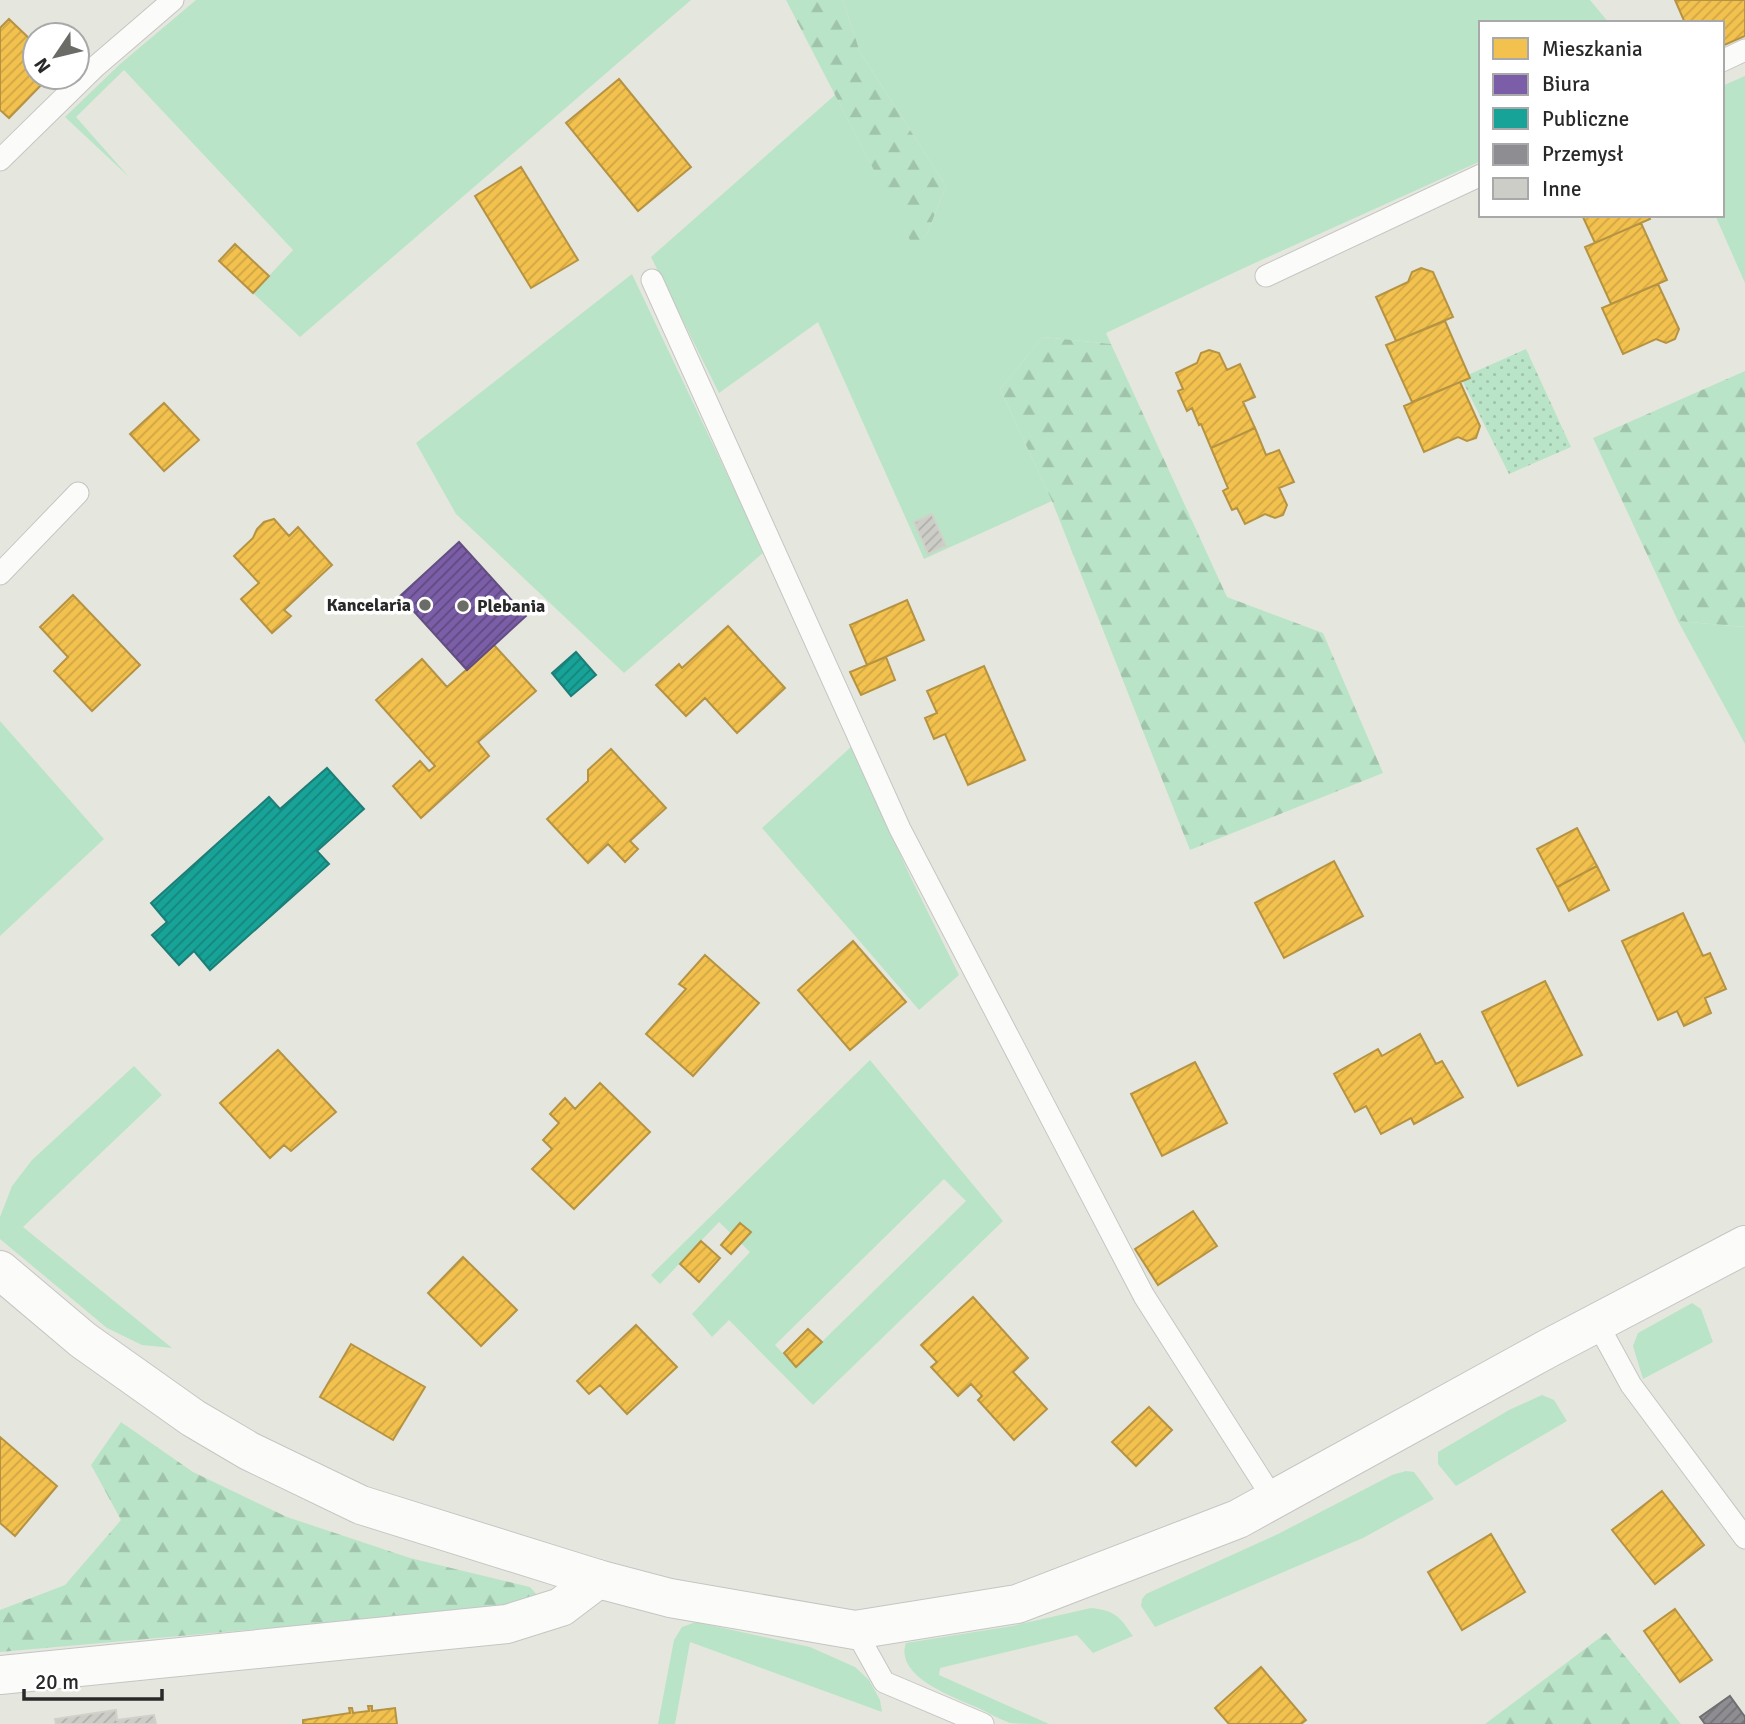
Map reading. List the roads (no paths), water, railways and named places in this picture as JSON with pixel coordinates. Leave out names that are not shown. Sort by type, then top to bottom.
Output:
[{"type":"street","points":[[0,1270],[83,1340],[192,1418],[249,1451],[361,1505],[598,1579],[670,1598],[855,1630],[1017,1604],[1238,1519],[1745,1245]]},
{"type":"street","points":[[0,1675],[507,1624],[561,1606],[598,1579]]},
{"type":"lane","points":[[0,160],[95,67],[173,0]]},
{"type":"lane","points":[[1724,60],[1745,50]]},
{"type":"lane","points":[[1266,276],[1479,176]]},
{"type":"lane","points":[[652,280],[906,841],[1144,1296],[1274,1500]]},
{"type":"lane","points":[[0,574],[78,494]]},
{"type":"lane","points":[[1597,1323],[1631,1385],[1745,1538]]},
{"type":"lane","points":[[855,1630],[884,1682],[983,1724]]},
{"type":"place","name":"Kancelaria","points":[[425,605]]},
{"type":"place","name":"Plebania","points":[[463,606]]}]
